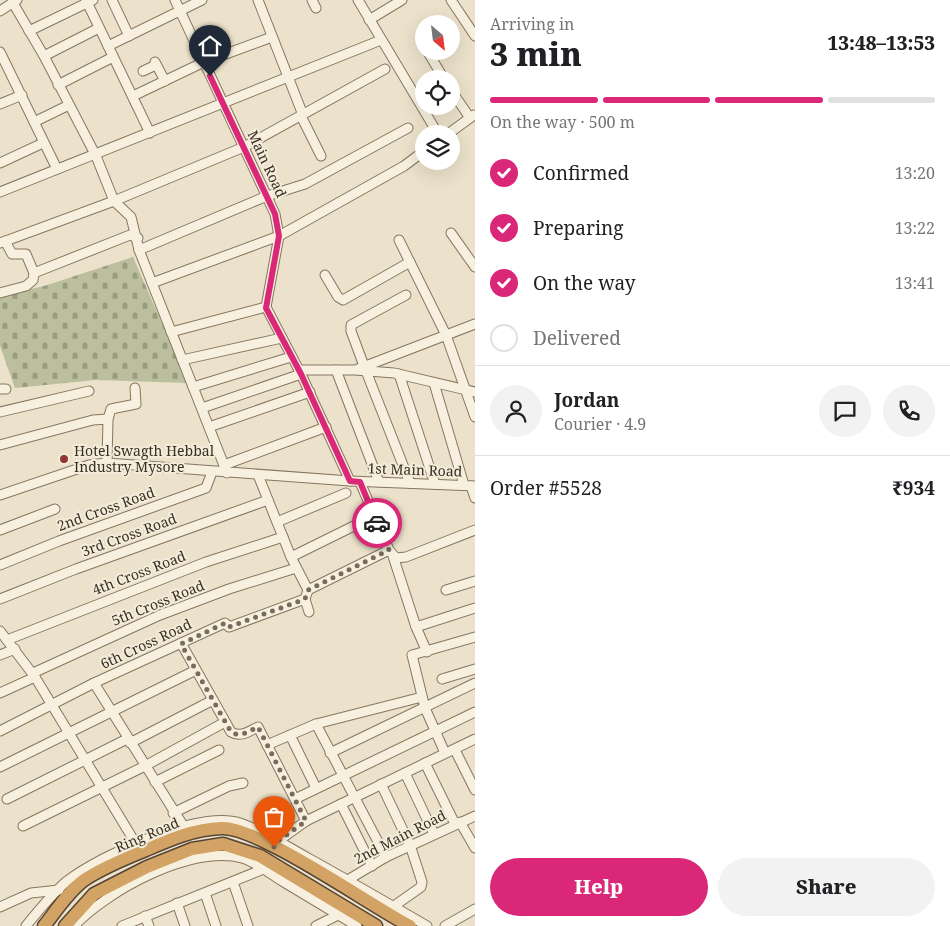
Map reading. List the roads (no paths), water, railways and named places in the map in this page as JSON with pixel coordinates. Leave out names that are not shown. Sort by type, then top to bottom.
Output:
[{"type":"highway","name":"Ring Road","points":[[44,926],[84,880],[141,852],[187,833],[224,828],[276,844],[308,866],[344,883],[410,926]]},
{"type":"highway","points":[[65,926],[76,911],[94,894],[148,867],[192,849],[223,844],[260,856],[268,867],[298,879],[376,926]]},
{"type":"highway","points":[[298,879],[308,866]]},
{"type":"street","points":[[112,0],[129,36]]},
{"type":"street","name":"Main Road","points":[[175,0],[275,214],[279,236],[266,308]]},
{"type":"street","points":[[108,46],[202,0]]},
{"type":"street","points":[[258,0],[302,116],[321,156]]},
{"type":"street","points":[[358,0],[433,125]]},
{"type":"street","points":[[369,20],[402,0]]},
{"type":"street","points":[[450,0],[475,36]]},
{"type":"street","points":[[29,32],[89,1],[113,57],[150,133]]},
{"type":"street","points":[[0,11],[15,2],[29,32],[44,56],[96,156],[114,201],[131,217],[138,238],[139,250],[226,469],[326,427]]},
{"type":"street","points":[[44,56],[100,28]]},
{"type":"street","points":[[133,96],[204,62],[272,36]]},
{"type":"street","points":[[0,192],[57,169],[96,156],[381,40]]},
{"type":"street","points":[[0,54],[22,95],[43,143],[57,169]]},
{"type":"street","points":[[58,85],[113,57]]},
{"type":"street","points":[[143,71],[155,63],[165,81]]},
{"type":"street","points":[[0,293],[26,286],[33,280],[34,273],[26,254],[12,254],[3,242],[114,201],[244,147],[386,70]]},
{"type":"street","points":[[0,104],[22,95]]},
{"type":"street","points":[[460,101],[473,116],[460,125]]},
{"type":"street","points":[[34,122],[69,105]]},
{"type":"street","points":[[139,250],[267,196],[305,184],[408,128]]},
{"type":"street","points":[[0,163],[43,143]]},
{"type":"street","points":[[152,283],[279,236],[404,166],[415,158]]},
{"type":"street","points":[[450,233],[475,267]]},
{"type":"street","points":[[34,273],[130,235],[138,238]]},
{"type":"street","points":[[399,240],[446,335],[475,418]]},
{"type":"street","points":[[325,275],[338,297],[343,300],[410,262]]},
{"type":"street","points":[[406,295],[351,325],[351,331],[410,483]]},
{"type":"street","points":[[171,332],[266,308],[310,392],[350,481]]},
{"type":"street","points":[[365,369],[475,325]]},
{"type":"street","points":[[182,360],[282,338]]},
{"type":"street","points":[[193,387],[291,357]]},
{"type":"street","points":[[202,408],[300,372],[365,369],[399,374],[475,392]]},
{"type":"street","points":[[336,370],[379,482]]},
{"type":"street","points":[[399,374],[435,484]]},
{"type":"street","points":[[434,383],[475,498]]},
{"type":"street","points":[[107,463],[108,419],[111,408],[136,404],[135,388]]},
{"type":"street","points":[[0,412],[89,391]]},
{"type":"street","points":[[209,427],[310,392]]},
{"type":"street","points":[[0,445],[93,420],[108,419]]},
{"type":"street","name":"1st Main Road","points":[[0,495],[89,465],[107,463],[212,472],[226,469],[258,475],[360,482],[470,486]]},
{"type":"street","name":"2nd Cross Road","points":[[0,565],[59,541],[206,488],[212,472]]},
{"type":"street","points":[[258,475],[307,594],[309,612]]},
{"type":"street","points":[[360,482],[391,553],[416,627],[427,652]]},
{"type":"street","points":[[277,522],[346,493]]},
{"type":"street","name":"3rd Cross Road","points":[[0,599],[76,568],[268,500]]},
{"type":"street","points":[[0,530],[55,509]]},
{"type":"street","points":[[291,557],[374,516]]},
{"type":"street","points":[[391,553],[396,558],[406,557],[475,530]]},
{"type":"street","name":"4th Cross Road","points":[[7,640],[206,562],[283,537]]},
{"type":"street","points":[[307,594],[391,553]]},
{"type":"street","name":"5th Cross Road","points":[[0,693],[160,615],[229,589],[296,568]]},
{"type":"street","points":[[446,590],[475,581]]},
{"type":"street","name":"6th Cross Road","points":[[0,731],[94,683],[225,623],[229,627],[307,594]]},
{"type":"street","points":[[416,627],[475,608]]},
{"type":"street","points":[[0,631],[34,675],[136,844]]},
{"type":"street","points":[[445,753],[425,708],[412,655],[475,638]]},
{"type":"street","points":[[181,644],[231,732],[237,735],[258,727],[306,821]]},
{"type":"street","points":[[0,655],[15,649]]},
{"type":"street","points":[[442,679],[475,669]]},
{"type":"street","points":[[0,767],[196,670]]},
{"type":"street","points":[[94,683],[173,813],[184,827]]},
{"type":"street","points":[[330,753],[475,684]]},
{"type":"street","points":[[267,745],[316,724],[422,697]]},
{"type":"street","points":[[7,799],[213,700]]},
{"type":"street","points":[[295,800],[316,788],[475,712]]},
{"type":"street","points":[[23,826],[145,766],[225,722]]},
{"type":"street","points":[[316,724],[341,776],[386,857]]},
{"type":"street","points":[[290,735],[316,788]]},
{"type":"street","points":[[276,844],[306,821],[475,739]]},
{"type":"street","points":[[155,782],[219,750]]},
{"type":"street","points":[[455,750],[475,790]]},
{"type":"street","points":[[426,763],[458,823],[475,848]]},
{"type":"street","points":[[405,773],[434,834]]},
{"type":"street","points":[[173,813],[229,786],[243,782]]},
{"type":"street","points":[[382,784],[410,845],[422,882],[421,887],[394,906]]},
{"type":"street","points":[[341,804],[372,866]]},
{"type":"street","name":"2nd Main Road","points":[[344,883],[386,857],[475,816]]},
{"type":"street","points":[[26,926],[59,890],[80,872],[154,836],[184,827],[222,821],[239,823],[344,883],[394,906],[427,926]]},
{"type":"street","points":[[74,926],[112,894],[138,880],[180,863],[217,854],[243,858],[268,867],[357,926]]},
{"type":"street","points":[[122,926],[268,867]]},
{"type":"street","points":[[233,882],[248,926]]},
{"type":"street","points":[[0,907],[32,894],[59,890]]},
{"type":"street","points":[[205,893],[216,926]]},
{"type":"street","points":[[177,903],[184,926]]},
{"type":"street","points":[[445,926],[475,909]]},
{"type":"street","points":[[316,926],[338,914]]},
{"type":"street","points":[[146,916],[149,926]]},
{"type":"place","name":"Hotel Swagth Hebbal Industry Mysore","points":[[64,459]]}]
